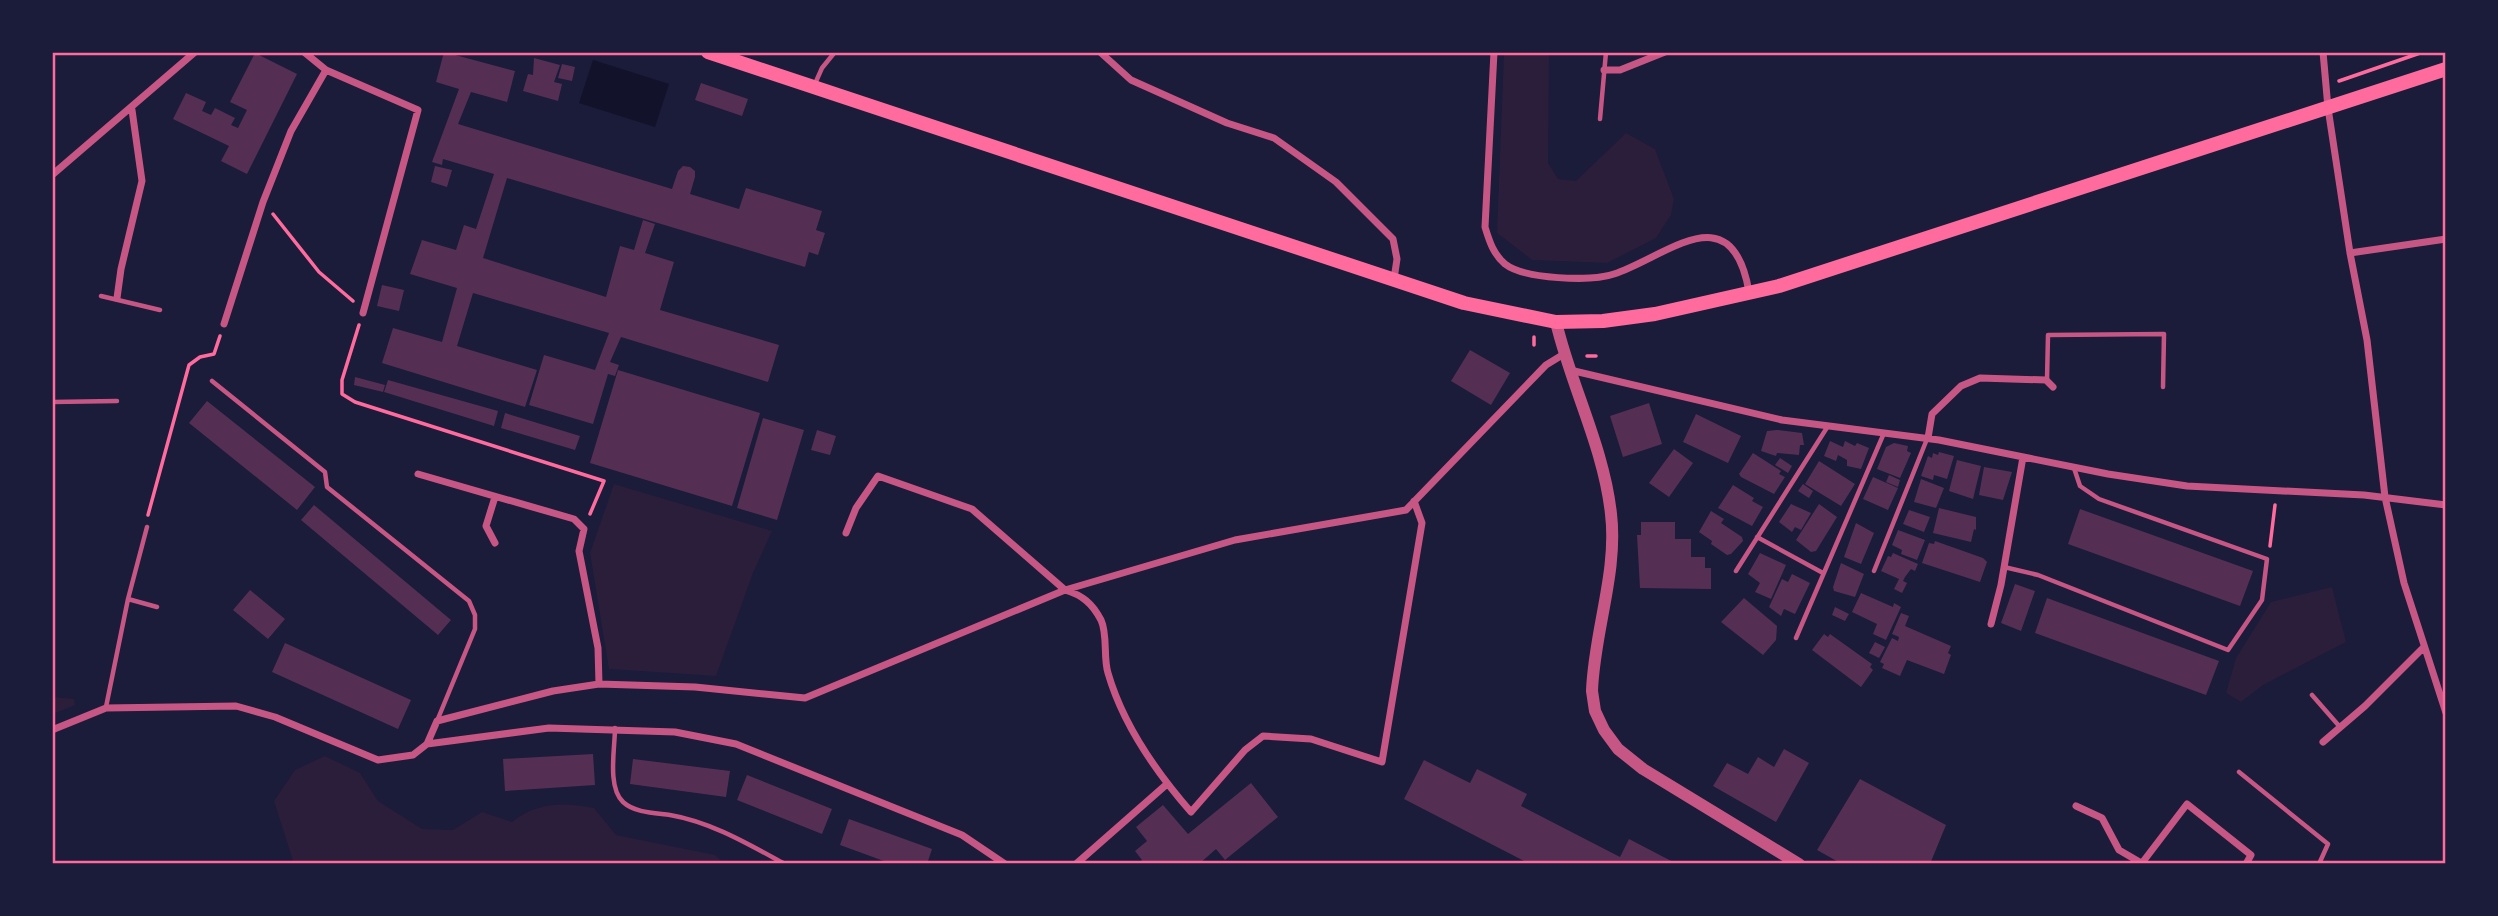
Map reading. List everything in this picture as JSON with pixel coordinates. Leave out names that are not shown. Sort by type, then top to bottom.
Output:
[{"type":"main road","points":[[708,52],[1464,303],[1556,322],[1603,321],[1655,314],[1779,286],[2445,69]]},
{"type":"street","points":[[52,175],[132,110],[195,52]]},
{"type":"street","points":[[304,52],[326,70],[418,110],[363,313]]},
{"type":"street","points":[[1100,52],[1131,80],[1227,124],[1274,138],[1336,182],[1393,239],[1397,259],[1394,280]]},
{"type":"street","points":[[1494,52],[1485,227],[1492,248],[1504,263],[1524,274],[1596,278],[1614,275],[1675,244],[1693,238],[1709,238],[1728,246],[1745,268],[1749,292]]},
{"type":"street","points":[[1604,70],[1620,70],[1665,52]]},
{"type":"street","points":[[2323,52],[2328,108],[2350,253],[2367,340],[2385,497],[2423,648],[2445,713]]},
{"type":"street","points":[[224,324],[263,202],[291,131],[326,70]]},
{"type":"street","points":[[117,298],[121,269],[142,181],[132,110]]},
{"type":"street","points":[[2350,253],[2445,239]]},
{"type":"street","points":[[1556,322],[1563,354],[1596,449],[1612,515],[1609,564],[1592,680],[1595,711],[1604,730],[1618,749],[1643,769],[1799,863]]},
{"type":"street","points":[[52,730],[106,708],[236,706],[275,717],[378,760],[413,755],[426,744],[437,721],[553,691],[599,684],[695,687],[805,698],[1065,590],[1235,540],[1406,510],[1546,365],[1563,354]]},
{"type":"street","points":[[1568,369],[1713,405],[1828,425],[1928,438],[2074,468],[2187,486],[2385,497],[2445,506]]},
{"type":"street","points":[[1928,438],[1932,414],[1961,386],[1980,378],[2050,384]]},
{"type":"street","points":[[1991,624],[2023,457]]},
{"type":"street","points":[[418,474],[574,519],[584,529],[579,551],[598,648],[599,684]]},
{"type":"street","points":[[846,533],[856,508],[878,476],[972,509],[1065,590],[1084,595],[1102,621],[1107,671],[1125,718],[1167,784],[1191,812],[1245,750],[1263,736],[1311,739],[1381,762],[1422,523],[1414,501]]},
{"type":"street","points":[[495,496],[486,526],[495,543]]},
{"type":"street","points":[[2323,741],[2423,648]]},
{"type":"street","points":[[426,744],[550,728],[675,732],[736,744],[962,835],[1005,863]]},
{"type":"street","points":[[1076,863],[1167,784]]},
{"type":"street","points":[[2076,806],[2102,818],[2119,850],[2143,863],[2187,804],[2251,855],[2246,863]]},
{"type":"lane","points":[[814,87],[822,68],[835,52]]},
{"type":"lane","points":[[1600,119],[1605,52]]},
{"type":"lane","points":[[101,296],[160,310]]},
{"type":"lane","points":[[2050,384],[2048,335],[2164,334],[2163,387]]},
{"type":"lane","points":[[212,381],[325,472],[327,487],[469,601],[475,615],[475,629],[437,721]]},
{"type":"lane","points":[[52,402],[117,401]]},
{"type":"lane","points":[[1736,571],[1828,425]]},
{"type":"lane","points":[[1796,638],[1885,432]]},
{"type":"lane","points":[[1874,571],[1928,438]]},
{"type":"lane","points":[[2004,567],[2038,575],[2228,650],[2262,600],[2267,559],[2099,499],[2080,486],[2074,468]]},
{"type":"lane","points":[[106,708],[128,599],[147,527]]},
{"type":"lane","points":[[1757,537],[1823,573]]},
{"type":"lane","points":[[128,599],[157,607]]},
{"type":"lane","points":[[2312,695],[2340,727]]},
{"type":"lane","points":[[615,728],[615,788],[622,802],[635,810],[685,818],[726,833],[785,863]]},
{"type":"lane","points":[[2239,772],[2328,844],[2319,863]]},
{"type":"path","points":[[2334,83],[2423,52]]},
{"type":"path","points":[[263,202],[318,272],[351,298],[363,313],[342,380],[342,394],[355,402],[604,481],[584,529]]},
{"type":"path","points":[[147,527],[148,506],[166,454],[189,365],[200,357],[214,354],[224,324]]},
{"type":"path","points":[[1534,337],[1534,345]]},
{"type":"path","points":[[1587,356],[1596,356]]},
{"type":"path","points":[[2272,538],[2277,493]]},
{"type":"shaded area","points":[[1504,53],[1549,53],[1548,163],[1558,179],[1576,181],[1626,133],[1655,149],[1674,199],[1671,215],[1656,238],[1607,263],[1532,260],[1497,233]]},
{"type":"shaded area","points":[[593,60],[669,84],[655,127],[579,103]]},
{"type":"shaded area","points":[[614,484],[772,531],[753,573],[716,676],[609,669],[590,553]]},
{"type":"shaded area","points":[[2332,587],[2346,642],[2263,685],[2241,702],[2226,693],[2236,658],[2271,602]]},
{"type":"shaded area","points":[[53,697],[74,699],[75,705],[53,714]]},
{"type":"shaded area","points":[[325,756],[360,773],[378,801],[422,829],[453,830],[482,812],[512,822],[541,807],[583,806],[594,808],[616,835],[715,855],[723,863],[298,863],[293,861],[274,801],[295,770]]},
{"type":"building","points":[[444,52],[515,71],[507,102],[471,92],[458,124],[672,189],[678,171],[683,166],[690,167],[695,171],[695,177],[690,194],[739,209],[746,188],[822,211],[816,230],[825,233],[818,255],[809,252],[805,267],[507,178],[483,258],[606,297],[620,246],[634,250],[643,220],[655,224],[645,253],[674,262],[660,310],[779,345],[768,382],[621,337],[610,362],[619,365],[615,376],[608,374],[593,424],[529,405],[544,355],[595,370],[609,333],[473,293],[457,346],[537,370],[525,407],[382,363],[393,328],[442,342],[457,288],[410,274],[422,240],[456,250],[464,225],[476,229],[494,174],[443,159],[442,165],[432,162],[459,89],[436,82]]},
{"type":"building","points":[[255,53],[297,74],[247,174],[221,161],[229,146],[173,119],[186,93],[206,102],[202,111],[211,115],[215,108],[235,118],[231,125],[238,128],[247,110],[230,102]]},
{"type":"building","points":[[534,58],[560,65],[554,82],[562,84],[558,101],[523,91],[528,74],[533,75]]},
{"type":"building","points":[[562,64],[575,67],[572,81],[558,78]]},
{"type":"building","points":[[701,83],[748,99],[742,116],[695,100]]},
{"type":"building","points":[[435,166],[452,170],[447,187],[431,182]]},
{"type":"building","points":[[382,285],[404,290],[399,311],[377,306]]},
{"type":"building","points":[[1470,350],[1510,373],[1491,405],[1451,381]]},
{"type":"building","points":[[618,370],[760,413],[732,506],[590,463]]},
{"type":"building","points":[[355,377],[385,385],[383,392],[354,385]]},
{"type":"building","points":[[388,380],[498,411],[494,426],[384,392]]},
{"type":"building","points":[[207,401],[315,487],[297,510],[189,423]]},
{"type":"building","points":[[1649,403],[1662,444],[1623,457],[1610,416]]},
{"type":"building","points":[[505,413],[580,436],[575,450],[501,428]]},
{"type":"building","points":[[1696,414],[1741,436],[1728,463],[1683,442]]},
{"type":"building","points":[[763,418],[804,430],[777,520],[737,508]]},
{"type":"building","points":[[817,430],[836,436],[830,455],[811,450]]},
{"type":"building","points":[[1767,431],[1802,433],[1804,445],[1800,445],[1799,455],[1777,453],[1776,456],[1761,451]]},
{"type":"building","points":[[1830,441],[1843,447],[1845,441],[1869,448],[1861,469],[1847,466],[1847,460],[1838,455],[1836,461],[1824,456]]},
{"type":"building","points":[[1894,443],[1908,446],[1907,451],[1911,453],[1900,478],[1877,469],[1886,447]]},
{"type":"building","points":[[1674,449],[1693,463],[1669,497],[1649,483]]},
{"type":"building","points":[[1939,452],[1954,456],[1947,479],[1934,475],[1933,480],[1921,476],[1928,456],[1932,458],[1933,453],[1938,455]]},
{"type":"building","points":[[1753,453],[1781,471],[1779,474],[1785,477],[1774,494],[1739,474]]},
{"type":"building","points":[[1780,458],[1792,466],[1788,473],[1775,465]]},
{"type":"building","points":[[1957,460],[1981,466],[1973,499],[1949,491]]},
{"type":"building","points":[[1819,461],[1855,484],[1841,506],[1805,484]]},
{"type":"building","points":[[1984,467],[2012,472],[2003,500],[1979,495]]},
{"type":"building","points":[[1889,475],[1900,480],[1898,487],[1886,482]]},
{"type":"building","points":[[1873,477],[1898,488],[1888,510],[1863,499]]},
{"type":"building","points":[[1921,479],[1944,488],[1936,508],[1914,502]]},
{"type":"building","points":[[1803,484],[1813,491],[1809,498],[1798,491]]},
{"type":"building","points":[[1733,485],[1763,507],[1752,526],[1718,508]]},
{"type":"building","points":[[1791,504],[1811,513],[1801,530],[1795,527],[1792,532],[1779,522]]},
{"type":"building","points":[[1819,504],[1837,517],[1816,551],[1811,552],[1796,540]]},
{"type":"building","points":[[314,505],[451,620],[438,635],[301,520]]},
{"type":"building","points":[[1939,508],[1976,517],[1976,530],[1974,529],[1971,542],[1933,533]]},
{"type":"building","points":[[2080,509],[2253,571],[2240,606],[2068,544]]},
{"type":"building","points":[[1909,510],[1930,517],[1924,532],[1903,524]]},
{"type":"building","points":[[1711,511],[1724,519],[1721,523],[1742,537],[1743,541],[1731,554],[1727,555],[1711,544],[1712,541],[1699,532]]},
{"type":"building","points":[[1641,522],[1675,522],[1675,539],[1691,539],[1691,557],[1705,557],[1705,568],[1711,568],[1711,589],[1640,588],[1637,535],[1641,535]]},
{"type":"building","points":[[1856,523],[1874,533],[1861,564],[1844,557]]},
{"type":"building","points":[[1898,530],[1925,540],[1917,560],[1901,554],[1902,550],[1892,545]]},
{"type":"building","points":[[1935,541],[1983,558],[1987,562],[1980,582],[1922,563],[1929,543],[1934,544]]},
{"type":"building","points":[[1760,553],[1786,565],[1771,599],[1755,592],[1760,583],[1748,574]]},
{"type":"building","points":[[1893,553],[1918,564],[1915,571],[1911,569],[1905,577],[1903,581],[1907,583],[1902,593],[1894,589],[1899,579],[1881,571],[1888,556],[1891,557]]},
{"type":"building","points":[[1841,563],[1864,574],[1855,597],[1834,591]]},
{"type":"building","points":[[1792,574],[1810,583],[1795,614],[1784,609],[1781,616],[1769,607],[1782,579],[1788,582]]},
{"type":"building","points":[[2015,584],[2035,591],[2021,631],[2001,623]]},
{"type":"building","points":[[250,590],[285,619],[268,639],[233,610]]},
{"type":"building","points":[[1861,593],[1893,607],[1894,603],[1901,607],[1886,640],[1873,634],[1877,624],[1852,612]]},
{"type":"building","points":[[1744,598],[1777,626],[1776,640],[1763,655],[1721,622]]},
{"type":"building","points":[[2047,598],[2219,661],[2206,695],[2035,633]]},
{"type":"building","points":[[1835,607],[1849,614],[1845,621],[1832,615]]},
{"type":"building","points":[[1901,613],[1909,616],[1905,626],[1951,646],[1948,653],[1951,655],[1944,674],[1907,660],[1900,676],[1882,668],[1884,664],[1880,662],[1892,638],[1898,641],[1899,637],[1892,634]]},
{"type":"building","points":[[1824,634],[1828,637],[1830,634],[1872,664],[1870,667],[1873,670],[1861,687],[1812,650]]},
{"type":"building","points":[[1875,642],[1885,647],[1879,658],[1869,653]]},
{"type":"building","points":[[285,643],[411,700],[398,729],[272,672]]},
{"type":"building","points":[[1784,749],[1809,763],[1776,822],[1713,786],[1727,763],[1748,774],[1758,757],[1774,767]]},
{"type":"building","points":[[593,754],[595,785],[505,791],[503,759]]},
{"type":"building","points":[[633,759],[730,771],[726,797],[630,784]]},
{"type":"building","points":[[1424,760],[1470,783],[1477,769],[1527,794],[1521,806],[1620,857],[1629,839],[1677,864],[1530,864],[1404,799]]},
{"type":"building","points":[[747,775],[832,809],[822,834],[737,800]]},
{"type":"building","points":[[1860,779],[1946,825],[1930,864],[1842,864],[1817,850]]},
{"type":"building","points":[[1251,783],[1278,817],[1225,860],[1216,849],[1199,864],[1138,864],[1142,860],[1135,851],[1147,841],[1136,827],[1163,805],[1188,834]]},
{"type":"building","points":[[849,819],[932,849],[927,864],[892,864],[840,845]]}]
